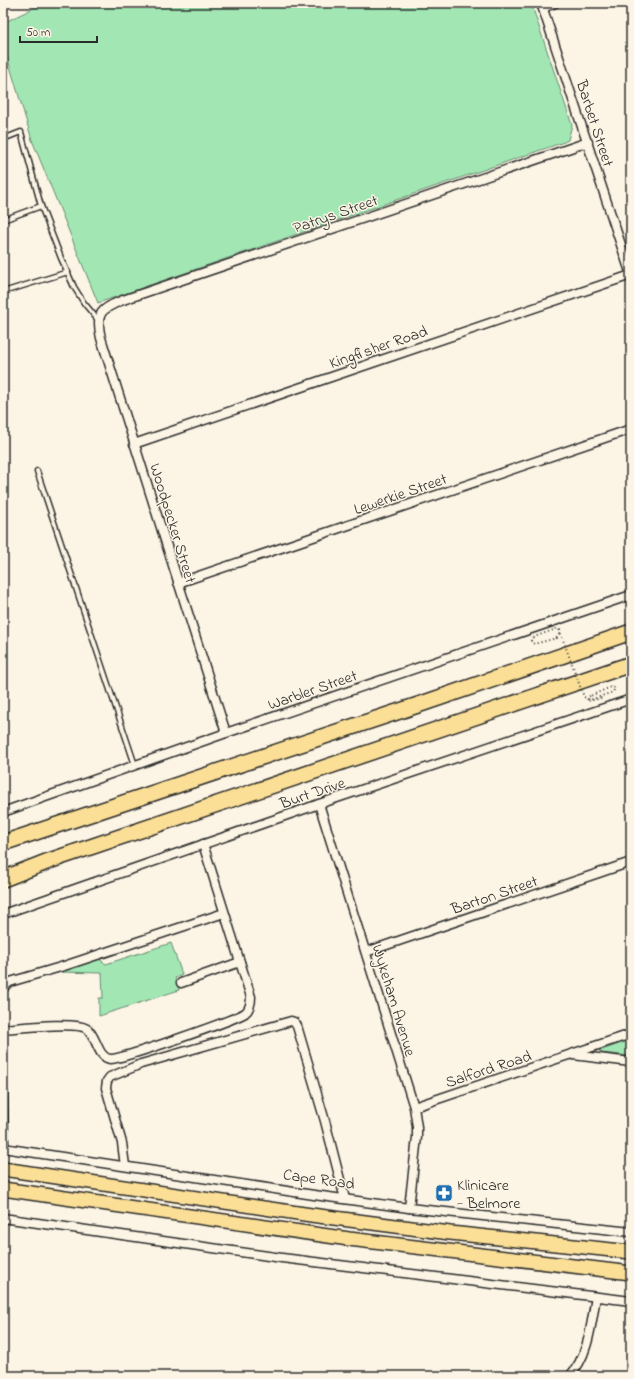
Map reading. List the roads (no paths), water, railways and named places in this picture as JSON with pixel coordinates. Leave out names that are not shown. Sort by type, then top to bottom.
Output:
[{"type":"highway","points":[[3,843],[424,704],[631,632]]},
{"type":"highway","points":[[3,879],[69,854],[631,664]]},
{"type":"main road","points":[[3,1169],[311,1215],[631,1252]]},
{"type":"main road","points":[[3,1189],[404,1246],[631,1273]]},
{"type":"main road","points":[[404,1246],[406,1227]]},
{"type":"street","points":[[542,6],[556,3]]},
{"type":"street","name":"Barbet Street","points":[[542,6],[631,275]]},
{"type":"street","name":"Patrys Street","points":[[98,320],[102,310],[123,300],[588,142]]},
{"type":"street","name":"Kingfisher Road","points":[[134,444],[631,275]]},
{"type":"street","name":"Woodpecker Street","points":[[98,320],[101,338],[226,733]]},
{"type":"street","name":"Lewerkie Street","points":[[178,583],[631,429]]},
{"type":"street","name":"Warbler Street","points":[[3,812],[226,733],[631,595]]},
{"type":"street","name":"Burt Drive","points":[[3,914],[319,804],[631,699]]},
{"type":"street","name":"Wykeham Avenue","points":[[319,804],[414,1107],[418,1127],[409,1208]]},
{"type":"street","points":[[3,1029],[62,1025],[81,1026],[87,1028],[105,1058],[114,1059],[139,1052],[207,1028],[246,1012],[250,1006],[251,997],[203,844]]},
{"type":"street","name":"Barton Street","points":[[366,952],[631,862]]},
{"type":"street","points":[[3,990],[10,982],[64,966],[224,912]]},
{"type":"street","points":[[181,983],[240,962]]},
{"type":"street","points":[[125,1166],[122,1143],[106,1088],[107,1081],[110,1077],[148,1062],[291,1021],[297,1026],[325,1121],[345,1199]]},
{"type":"street","name":"Salford Road","points":[[414,1107],[631,1034]]},
{"type":"street","name":"Salford Road","points":[[570,1055],[631,1062]]},
{"type":"street","points":[[3,1090],[3,1148]]},
{"type":"street","name":"Cape Road","points":[[3,1148],[409,1208],[631,1232]]},
{"type":"street","points":[[3,1218],[282,1258],[631,1301]]},
{"type":"street","points":[[570,1376],[579,1365],[583,1355],[596,1297]]},
{"type":"lane","points":[[3,139],[21,132],[41,206],[68,272],[81,297],[98,320]]},
{"type":"lane","points":[[3,220],[41,206]]},
{"type":"lane","points":[[3,292],[68,272]]},
{"type":"lane","points":[[37,471],[135,766]]},
{"type":"place","name":"Klinicare - Belmore","points":[[444,1193]]}]
